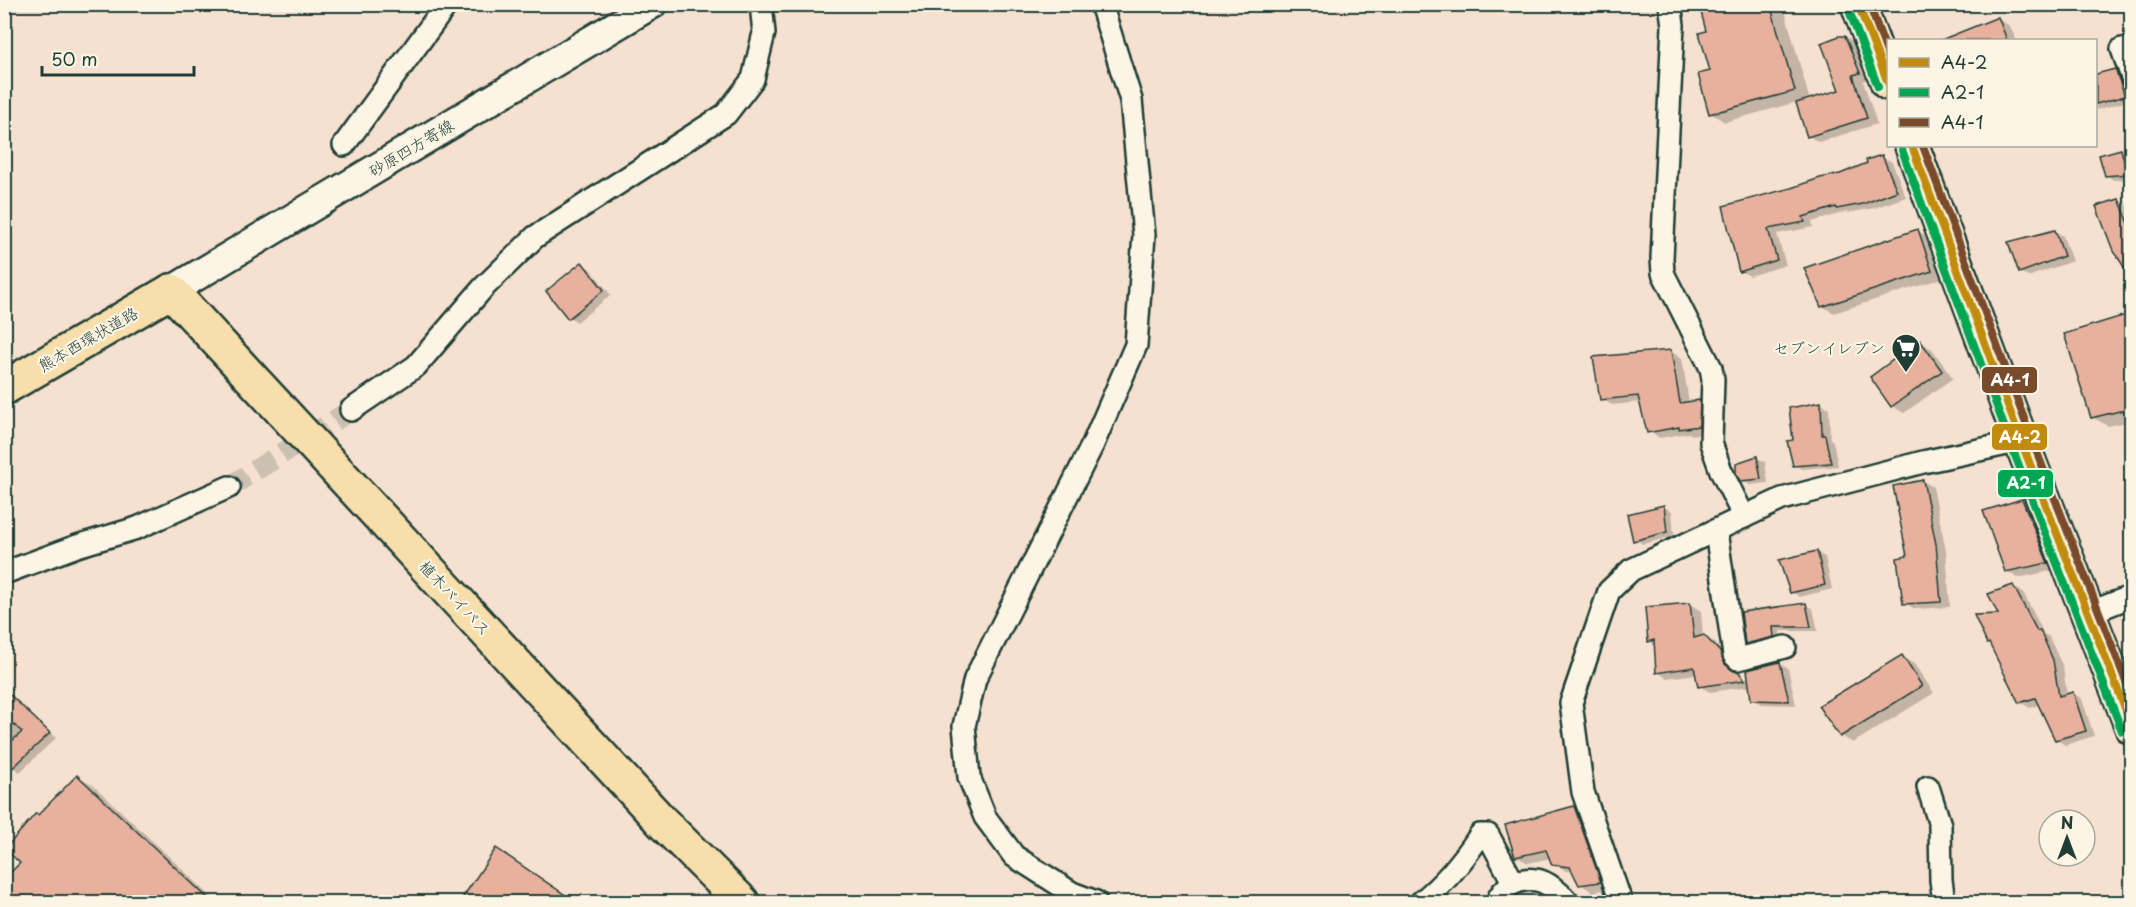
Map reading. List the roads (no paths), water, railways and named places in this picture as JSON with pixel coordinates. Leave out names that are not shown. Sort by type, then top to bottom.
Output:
[{"type":"highway","points":[[1858,4],[1887,79]]},
{"type":"highway","points":[[1912,147],[2021,441],[2132,727]]},
{"type":"highway","name":"熊本西環状道路","points":[[4,388],[171,291]]},
{"type":"highway","name":"植木バイパス","points":[[171,291],[663,823],[742,903]]},
{"type":"main road","name":"砂原四方寄線","points":[[171,291],[652,4]]},
{"type":"street","points":[[344,145],[447,4]]},
{"type":"street","points":[[351,410],[416,366],[483,288],[535,237],[726,114],[753,79],[764,33],[761,4]]},
{"type":"street","points":[[1096,903],[1072,893],[1014,856],[985,817],[969,777],[964,726],[975,679],[1094,444],[1136,345],[1144,235],[1131,100],[1101,4]]},
{"type":"street","points":[[1670,4],[1673,25],[1662,247],[1663,273],[1711,369],[1713,379],[1711,443],[1721,471],[1744,517]]},
{"type":"street","points":[[2122,50],[2132,77]]},
{"type":"street","points":[[1621,903],[1583,792],[1571,703],[1609,591],[1631,570],[1782,499],[1923,462],[2021,441]]},
{"type":"street","points":[[4,573],[77,546],[137,528],[229,487]]},
{"type":"street","points":[[1714,532],[1717,538],[1734,656],[1738,659],[1785,647]]},
{"type":"street","points":[[2089,613],[2132,596]]},
{"type":"street","points":[[1928,787],[1940,825],[1941,880],[1944,903]]},
{"type":"street","points":[[1421,903],[1437,890],[1459,866],[1480,835],[1488,835],[1513,882]]},
{"type":"street","points":[[1497,903],[1499,895],[1513,882],[1537,880],[1560,894],[1568,903]]},
{"type":"tunnel","points":[[229,487],[351,410]]},
{"type":"place","name":"セブンイレブン","points":[[1906,374]]}]
